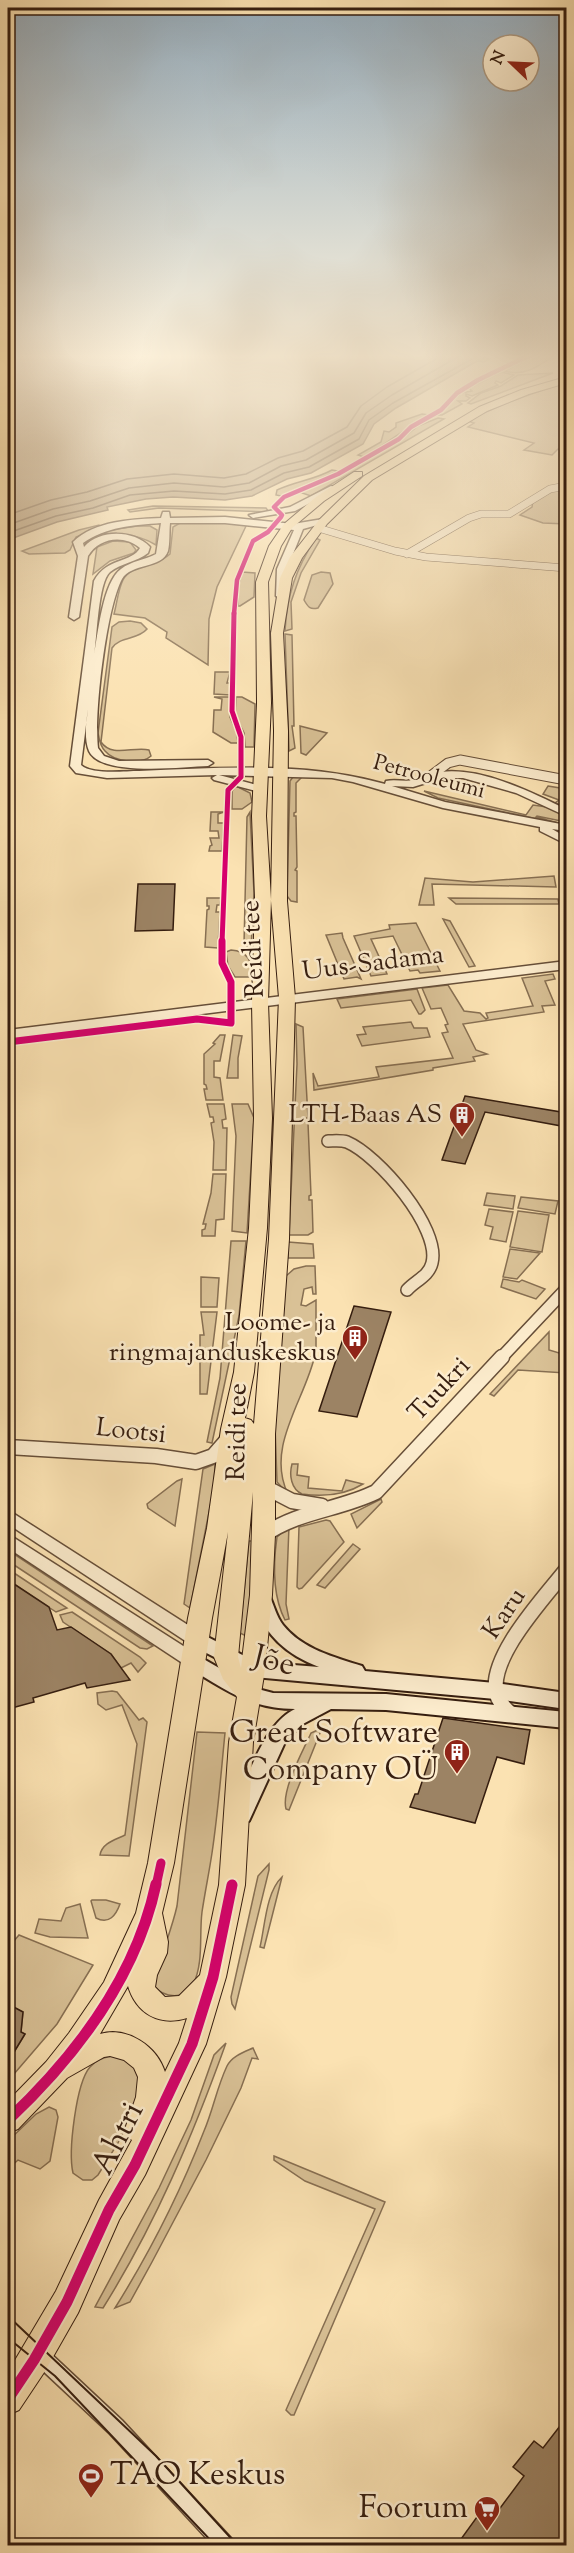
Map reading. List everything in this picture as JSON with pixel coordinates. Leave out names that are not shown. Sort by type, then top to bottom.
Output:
[{"type":"main road","name":"Reidi tee","points":[[195,1650],[218,1528],[232,1429],[244,1372],[262,1169],[260,1002],[263,900],[260,768],[264,703],[261,592],[268,562],[295,523],[341,485],[359,474]]},
{"type":"main road","name":"Reidi tee","points":[[232,1669],[261,1595],[267,1372],[279,1239],[287,998],[279,901],[281,769],[277,633],[281,599],[286,579],[296,556],[317,525],[349,494],[374,474]]},
{"type":"main road","points":[[244,1372],[243,1482],[232,1669],[248,1694]]},
{"type":"main road","points":[[261,1595],[266,1614],[274,1629],[304,1654],[390,1682]]},
{"type":"main road","points":[[8,2120],[56,2071],[79,2042],[113,1990],[149,1913],[161,1863],[195,1650]]},
{"type":"main road","name":"Jõe","points":[[195,1650],[232,1669],[495,1691],[567,1701]]},
{"type":"main road","points":[[186,1703],[198,1688],[232,1669]]},
{"type":"main road","name":"Jõe","points":[[248,1694],[273,1701],[386,1702],[567,1720]]},
{"type":"main road","name":"Ahtri","points":[[8,2399],[38,2354],[67,2302],[109,2210],[135,2165],[192,2044],[213,1977],[232,1885],[241,1742],[248,1694]]},
{"type":"main road","points":[[236,1829],[278,1735],[294,1719],[331,1702]]},
{"type":"main road","points":[[149,1913],[155,1948],[141,1978],[146,1997],[154,2006],[183,2008],[200,1995],[213,1977]]},
{"type":"main road","points":[[56,2071],[107,2044],[118,2045],[136,2052],[151,2070],[154,2082],[152,2094],[109,2210]]},
{"type":"street","points":[[74,617],[83,556],[78,542],[89,534],[166,517],[250,516],[292,509],[341,485]]},
{"type":"street","points":[[407,554],[474,516],[506,515],[523,507],[533,497],[553,488],[567,486]]},
{"type":"street","points":[[132,516],[155,514],[166,517],[317,525],[407,554],[567,568]]},
{"type":"street","points":[[250,516],[295,523]]},
{"type":"street","points":[[166,517],[163,551],[154,560],[130,567],[120,574],[107,618],[91,730],[93,749],[96,755],[119,764],[281,769]]},
{"type":"street","points":[[281,599],[282,569],[297,535],[295,523]]},
{"type":"street","points":[[83,556],[94,542],[110,538],[133,539],[146,547],[142,554],[114,564],[104,572],[99,581],[76,768],[93,774],[182,775],[220,778],[260,789]]},
{"type":"street","points":[[94,615],[107,618]]},
{"type":"street","name":"Petrooleumi","points":[[281,769],[329,770],[401,784],[424,781],[448,763],[460,760],[567,780]]},
{"type":"street","points":[[182,775],[260,768]]},
{"type":"street","name":"Petrooleumi","points":[[281,769],[343,776],[423,799],[567,828]]},
{"type":"street","points":[[423,799],[419,792],[424,781],[456,774],[476,777],[520,791],[567,813]]},
{"type":"street","points":[[531,822],[567,841]]},
{"type":"street","name":"Uus-Sadama","points":[[8,1034],[567,965]]},
{"type":"street","points":[[328,1141],[344,1141],[367,1154],[386,1170],[408,1199],[429,1239],[433,1261],[426,1275],[413,1282],[407,1290]]},
{"type":"street","name":"Tuukri","points":[[264,1535],[276,1525],[293,1518],[364,1499],[385,1484],[567,1289]]},
{"type":"street","name":"Lootsi","points":[[8,1447],[156,1456],[179,1462],[199,1462],[210,1459],[221,1451],[232,1429]]},
{"type":"street","name":"Tuukri","points":[[265,1487],[293,1502],[308,1506],[338,1506]]},
{"type":"street","name":"Jõe","points":[[8,1516],[195,1650]]},
{"type":"street","name":"Jõe","points":[[8,1540],[195,1650]]},
{"type":"street","name":"Karu","points":[[495,1691],[498,1673],[506,1651],[567,1570]]},
{"type":"street","points":[[495,1691],[502,1705],[511,1714]]},
{"type":"street","points":[[38,2354],[116,2427],[226,2546]]},
{"type":"shaded area","points":[[331,474],[281,496],[276,495],[277,490],[318,476]]},
{"type":"shaded area","points":[[342,474],[349,474],[311,496],[299,492]]},
{"type":"shaded area","points":[[560,488],[566,488],[566,524],[543,523],[520,515],[532,507],[533,500]]},
{"type":"shaded area","points":[[153,506],[266,508],[269,512],[159,508],[130,512],[128,510]]},
{"type":"shaded area","points":[[180,523],[247,524],[217,587],[209,619],[208,665],[166,638],[167,632],[145,618],[114,614],[120,588],[127,575],[170,554],[173,527]]},
{"type":"shaded area","points":[[99,525],[100,527],[76,537],[70,550],[65,553],[29,554],[22,551],[79,530]]},
{"type":"shaded area","points":[[150,526],[157,530],[156,545],[133,536],[92,537],[111,530]]},
{"type":"shaded area","points":[[316,538],[320,540],[301,573],[291,602],[292,629],[285,631],[294,582]]},
{"type":"shaded area","points":[[113,541],[130,542],[136,550],[134,553],[110,561],[93,574],[97,547]]},
{"type":"shaded area","points":[[242,572],[255,573],[254,597],[238,606],[238,587]]},
{"type":"shaded area","points":[[321,572],[330,573],[333,584],[318,608],[311,608],[304,600],[312,575]]},
{"type":"shaded area","points":[[119,622],[141,623],[147,629],[139,635],[115,644],[112,648],[101,742],[106,747],[117,751],[149,750],[151,756],[141,761],[121,760],[109,755],[102,747],[98,733],[112,627]]},
{"type":"shaded area","points":[[285,634],[292,635],[294,726],[292,726],[295,748],[289,751]]},
{"type":"shaded area","points":[[215,672],[230,672],[227,683],[230,683],[230,695],[214,694]]},
{"type":"shaded area","points":[[214,697],[230,697],[230,717],[237,733],[238,743],[231,743],[213,732],[214,710],[221,710],[222,699]]},
{"type":"shaded area","points":[[236,697],[242,697],[255,704],[254,747],[245,747],[244,733],[235,715]]},
{"type":"shaded area","points":[[300,726],[327,733],[306,755],[301,753]]},
{"type":"shaded area","points":[[303,776],[296,783],[296,812],[294,813],[296,816],[297,902],[291,901],[287,896],[290,781],[293,777]]},
{"type":"shaded area","points":[[236,786],[250,793],[252,802],[242,809],[232,809],[232,791]]},
{"type":"shaded area","points":[[548,786],[566,789],[566,809],[555,803],[559,800],[543,794]]},
{"type":"shaded area","points":[[424,791],[526,815],[533,805],[554,808],[566,815],[566,822],[536,817],[566,825],[438,798]]},
{"type":"shaded area","points":[[211,812],[224,812],[218,814],[218,823],[224,823],[222,851],[209,851],[212,845],[210,838],[219,838],[218,831],[210,831]]},
{"type":"shaded area","points":[[250,812],[254,893],[251,949],[244,944],[247,817]]},
{"type":"shaded area","points":[[554,876],[556,887],[432,884],[434,905],[419,905],[425,878],[473,882]]},
{"type":"shaded area","points":[[207,898],[221,898],[216,912],[220,912],[218,948],[205,947],[207,910],[209,909]]},
{"type":"shaded area","points":[[449,898],[558,899],[559,904],[456,904]]},
{"type":"shaded area","points":[[443,919],[450,921],[475,966],[469,967]]},
{"type":"shaded area","points":[[416,923],[440,971],[420,973],[418,970],[410,971],[393,936],[371,939],[387,974],[371,976],[354,936],[390,929],[389,925]]},
{"type":"shaded area","points":[[342,933],[361,979],[357,977],[344,979],[326,935]]},
{"type":"shaded area","points":[[231,950],[241,952],[248,958],[252,977],[235,977],[228,966],[226,952]]},
{"type":"shaded area","points":[[553,974],[555,979],[545,981],[555,1005],[542,1006],[544,1012],[463,1024],[476,1050],[487,1054],[473,1057],[475,1061],[314,1090],[313,1073],[318,1086],[379,1077],[376,1067],[453,1058],[442,1033],[448,1032],[445,1025],[448,1024],[441,1008],[431,1009],[422,988],[448,985],[464,1011],[480,1013],[486,1019],[488,1018],[486,1013],[533,1006],[522,978]]},
{"type":"shaded area","points":[[417,989],[425,1010],[421,1014],[411,1000],[341,1008],[337,999]]},
{"type":"shaded area","points":[[411,1022],[414,1028],[427,1028],[430,1037],[362,1046],[357,1035],[366,1034],[363,1027]]},
{"type":"shaded area","points":[[296,1024],[303,1027],[308,1118],[305,1118],[305,1122],[308,1123],[311,1195],[309,1200],[312,1200],[313,1232],[308,1235],[289,1235],[297,1064]]},
{"type":"shaded area","points":[[220,1035],[225,1035],[220,1061],[214,1061],[214,1077],[220,1078],[223,1100],[206,1100],[204,1054],[215,1044],[213,1043]]},
{"type":"shaded area","points":[[233,1035],[242,1036],[238,1058],[238,1078],[227,1078]]},
{"type":"shaded area","points":[[207,1104],[224,1104],[226,1119],[222,1120],[223,1128],[227,1128],[226,1170],[213,1170],[214,1142],[211,1123],[214,1122],[213,1117],[210,1117]]},
{"type":"shaded area","points":[[232,1104],[248,1104],[254,1118],[247,1233],[232,1231],[236,1136]]},
{"type":"shaded area","points":[[213,1174],[226,1174],[224,1219],[216,1220],[215,1236],[202,1236],[202,1230],[205,1229],[206,1224],[203,1224]]},
{"type":"shaded area","points":[[487,1193],[515,1196],[513,1209],[484,1205]]},
{"type":"shaded area","points":[[521,1197],[558,1201],[555,1214],[518,1208]]},
{"type":"shaded area","points":[[489,1209],[513,1212],[506,1242],[490,1239],[493,1227],[485,1225]]},
{"type":"shaded area","points":[[518,1211],[549,1215],[542,1252],[510,1247]]},
{"type":"shaded area","points":[[231,1241],[246,1241],[239,1316],[212,1443],[207,1442],[220,1378]]},
{"type":"shaded area","points":[[288,1242],[313,1244],[314,1258],[288,1258]]},
{"type":"shaded area","points":[[510,1249],[540,1253],[517,1279],[503,1277]]},
{"type":"shaded area","points":[[315,1266],[316,1294],[313,1294],[312,1287],[304,1289],[301,1305],[306,1306],[316,1300],[316,1349],[303,1347],[302,1357],[306,1360],[315,1355],[284,1441],[281,1459],[282,1476],[288,1494],[277,1482],[275,1425],[280,1337],[286,1276],[294,1269]]},
{"type":"shaded area","points":[[201,1277],[219,1278],[217,1307],[201,1307]]},
{"type":"shaded area","points":[[503,1279],[519,1282],[522,1280],[545,1289],[536,1299],[501,1287]]},
{"type":"shaded area","points":[[201,1312],[217,1312],[207,1394],[200,1394],[200,1335],[204,1335]]},
{"type":"shaded area","points":[[549,1332],[549,1350],[566,1355],[566,1373],[518,1370],[494,1396],[490,1394]]},
{"type":"shaded area","points":[[215,1464],[214,1487],[190,1608],[184,1604],[203,1469]]},
{"type":"shaded area","points":[[292,1464],[298,1464],[297,1475],[309,1477],[308,1488],[342,1491],[346,1480],[363,1484],[349,1491],[334,1494],[302,1494],[295,1489],[292,1481]]},
{"type":"shaded area","points":[[182,1479],[175,1526],[148,1508],[147,1504]]},
{"type":"shaded area","points":[[381,1499],[382,1502],[357,1528],[351,1514]]},
{"type":"shaded area","points":[[330,1521],[344,1542],[299,1589],[297,1587],[299,1527]]},
{"type":"shaded area","points":[[289,1526],[286,1604],[289,1619],[285,1620],[276,1590],[275,1558],[277,1537]]},
{"type":"shaded area","points":[[249,1541],[254,1541],[247,1634],[244,1635],[240,1633]]},
{"type":"shaded area","points":[[353,1544],[360,1549],[325,1588],[317,1585]]},
{"type":"shaded area","points":[[8,1550],[153,1646],[147,1649],[140,1648],[8,1561]]},
{"type":"shaded area","points":[[8,1569],[67,1608],[56,1612],[8,1580]]},
{"type":"shaded area","points":[[72,1612],[146,1663],[138,1672],[131,1663],[121,1668],[111,1654],[63,1622],[60,1615]]},
{"type":"shaded area","points":[[117,1692],[139,1720],[143,1718],[147,1722],[129,1856],[100,1855],[106,1845],[125,1835],[137,1744],[122,1705],[106,1710],[98,1704],[97,1693]]},
{"type":"shaded area","points":[[322,1728],[289,1810],[286,1809],[287,1792],[298,1760],[311,1733]]},
{"type":"shaded area","points":[[197,1732],[225,1733],[218,1808],[202,1912],[199,1967],[189,1990],[174,1996],[163,1993],[154,1986],[177,1906]]},
{"type":"shaded area","points":[[269,1864],[235,2009],[231,1997],[258,1876]]},
{"type":"shaded area","points":[[282,1877],[264,1948],[260,1947],[269,1900]]},
{"type":"shaded area","points":[[92,1900],[106,1900],[120,1904],[111,1918],[101,1920],[96,1918]]},
{"type":"shaded area","points":[[80,1904],[88,1938],[50,1937],[35,1933],[39,1919],[61,1921],[66,1908]]},
{"type":"shaded area","points":[[19,1935],[93,1965],[57,2024],[8,2081],[8,2062],[25,2034],[21,2032],[23,2012],[11,2006],[8,2007],[8,1948]]},
{"type":"shaded area","points":[[226,2043],[172,2179],[140,2245],[103,2308],[95,2307],[159,2188],[191,2120],[214,2055]]},
{"type":"shaded area","points":[[253,2048],[258,2059],[252,2058],[241,2088],[206,2160],[152,2262],[130,2302],[115,2308],[175,2199],[195,2154],[227,2066],[235,2057]]},
{"type":"shaded area","points":[[111,2056],[122,2057],[143,2074],[133,2113],[118,2143],[98,2175],[92,2180],[83,2180],[73,2173],[72,2163],[72,2134],[77,2102],[85,2075],[90,2067],[97,2061]]},
{"type":"shaded area","points":[[49,2107],[56,2110],[58,2117],[50,2161],[40,2169],[18,2160],[8,2169],[8,2141],[36,2114]]},
{"type":"shaded area","points":[[274,2156],[385,2202],[294,2415],[286,2410],[375,2209],[305,2181],[274,2160]]},
{"type":"water","points":[[8,474],[306,474],[287,479],[252,496],[225,500],[173,497],[146,499],[107,507],[108,510],[57,522],[8,540]]},
{"type":"building","points":[[138,884],[175,884],[173,930],[135,931]]},
{"type":"building","name":"LTH-Baas AS","points":[[465,1096],[567,1113],[567,1127],[485,1112],[465,1164],[442,1160]]},
{"type":"building","name":"Loome- ja ringmajanduskeskus","points":[[354,1306],[391,1312],[357,1417],[319,1411]]},
{"type":"building","points":[[8,1580],[49,1607],[57,1630],[71,1627],[111,1654],[130,1680],[87,1688],[85,1683],[33,1698],[34,1702],[8,1709]]},
{"type":"building","name":"Great Software Company OÜ","points":[[443,1718],[530,1730],[524,1764],[497,1757],[475,1823],[410,1807],[415,1794],[418,1794]]},
{"type":"building","points":[[8,2004],[23,2012],[21,2032],[25,2034],[8,2062]]},
{"type":"building","points":[[567,2417],[567,2512],[561,2519],[567,2523],[567,2546],[456,2546],[482,2510],[492,2519],[524,2476],[513,2467],[534,2441],[543,2448]]},
{"type":"tram line","points":[[8,2316],[156,2456],[238,2546]]},
{"type":"tram line","points":[[8,2338],[55,2376],[216,2546]]},
{"type":"cycle path","points":[[8,1042],[197,1019],[231,1023],[231,982],[222,963],[222,949],[228,790],[241,777],[241,737],[232,711],[235,590],[253,541],[268,532],[282,515],[274,507],[284,497],[338,474]]},
{"type":"cycle path","points":[[8,2120],[51,2077],[72,2052],[110,1998],[139,1941],[151,1907],[161,1863]]},
{"type":"cycle path","points":[[8,2399],[34,2360],[67,2302],[109,2210],[135,2165],[192,2044],[213,1977],[232,1885]]},
{"type":"place","name":"LTH-Baas AS","points":[[462,1138]]},
{"type":"place","name":"Loome- ja ringmajanduskeskus","points":[[355,1361]]},
{"type":"place","name":"Great Software Company OÜ","points":[[457,1775]]},
{"type":"place","name":"TAO Keskus","points":[[91,2499]]},
{"type":"place","name":"Foorum","points":[[487,2532]]}]
